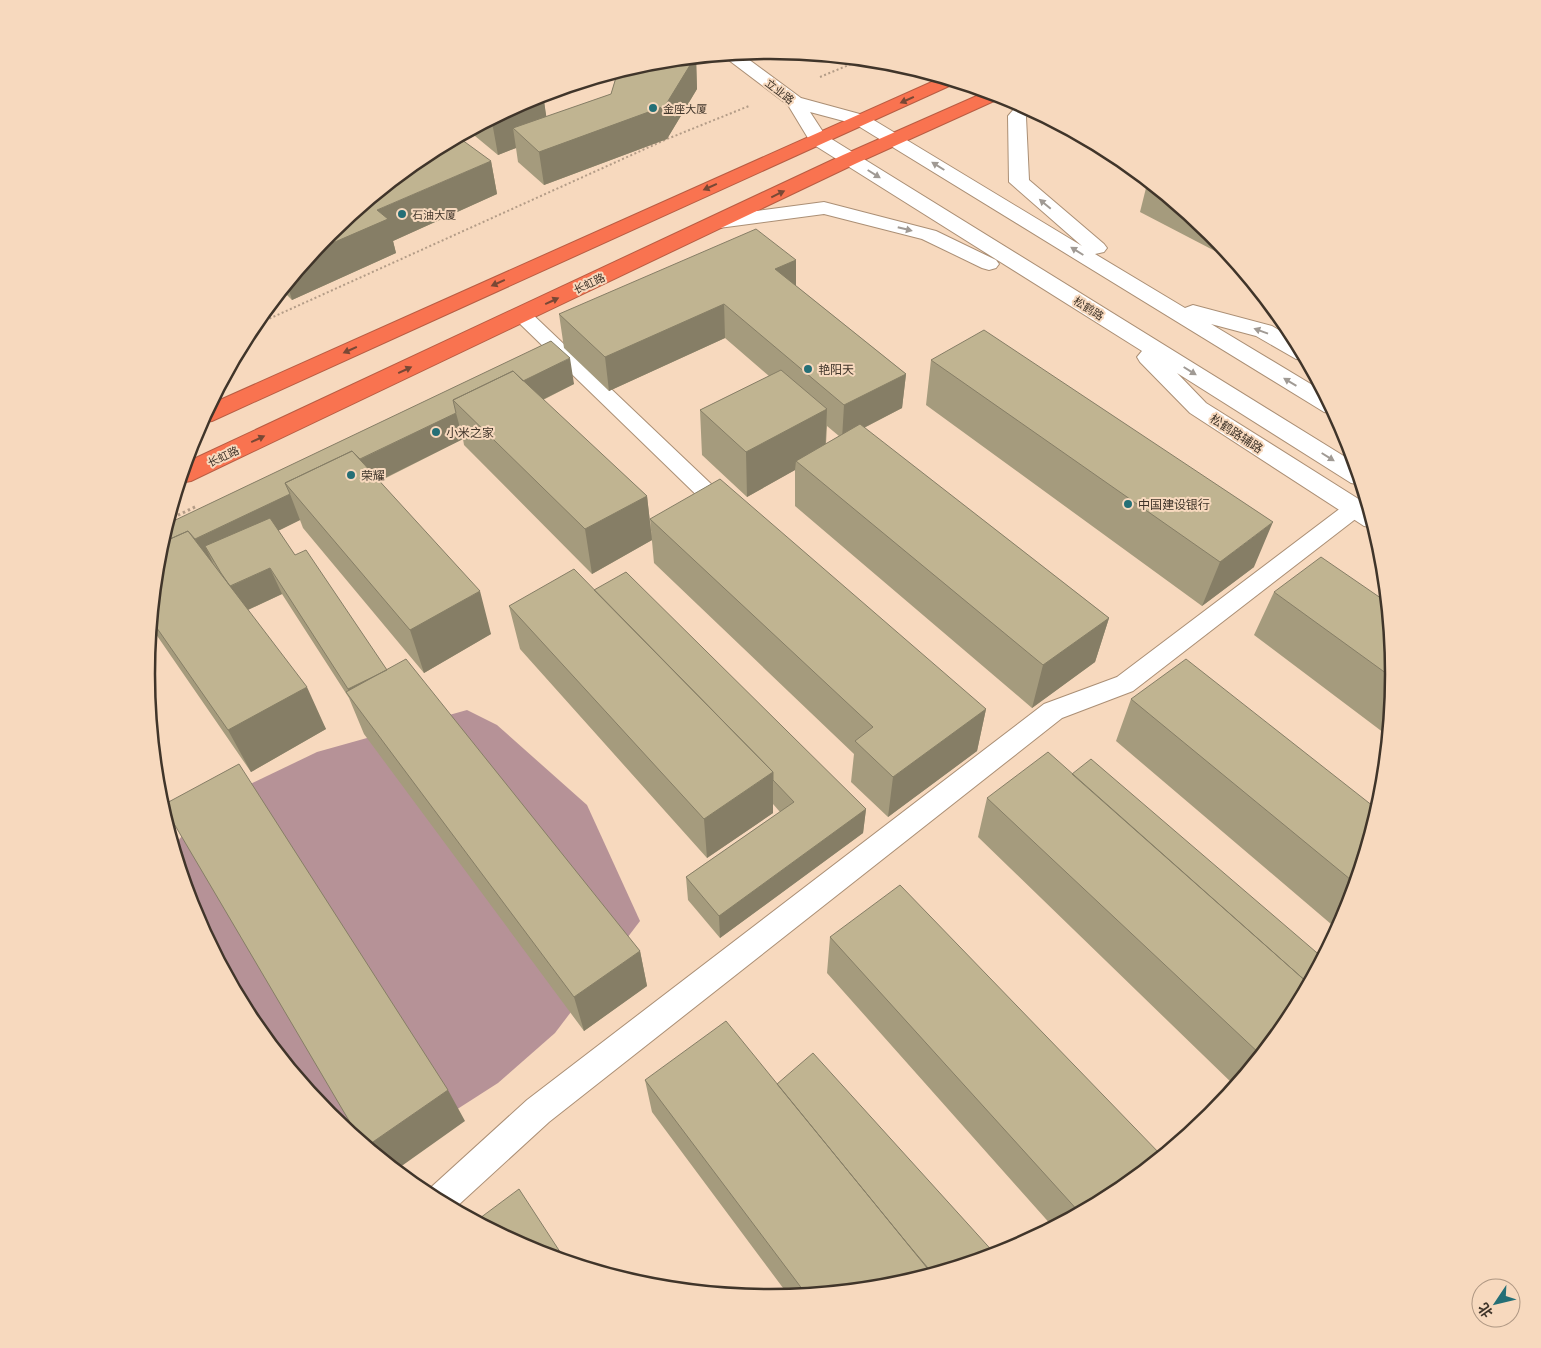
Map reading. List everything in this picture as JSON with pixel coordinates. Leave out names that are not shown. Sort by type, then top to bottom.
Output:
[{"type":"highway","points":[[215,411],[943,84]]},
{"type":"highway","name":"长虹路","points":[[190,471],[850,159],[987,98]]},
{"type":"main road","name":"立业路","points":[[738,60],[789,97],[818,139]]},
{"type":"main road","points":[[789,97],[862,120],[1321,400]]},
{"type":"main road","points":[[1020,112],[1016,116],[1019,182],[1162,304],[1264,331],[1291,346]]},
{"type":"main road","name":"松鹤路","points":[[818,139],[1351,472]]},
{"type":"main road","points":[[719,222],[824,208],[929,235],[1117,326]]},
{"type":"main road","name":"松鹤路辅路","points":[[1117,326],[1198,408],[1364,514]]},
{"type":"lane","points":[[522,315],[721,506]]},
{"type":"lane","points":[[445,1196],[538,1111],[1053,711],[1125,684],[1364,514]]},
{"type":"path","points":[[268,319],[667,140],[789,97],[853,64]]},
{"type":"shaded area","points":[[467,710],[497,725],[587,805],[640,921],[555,1033],[498,1083],[387,1154],[335,1109],[308,1080],[282,1049],[259,1016],[219,946],[202,909],[178,840],[213,802],[317,752]]},
{"type":"building","points":[[691,64],[665,106],[539,152],[513,128],[611,94],[616,79]]},
{"type":"building","points":[[463,141],[491,161],[377,210],[388,219],[330,244],[365,211],[396,186],[429,162]]},
{"type":"building","points":[[756,229],[796,260],[775,269],[906,374],[844,405],[724,304],[605,357],[559,314]]},
{"type":"building","points":[[984,330],[1273,522],[1220,562],[931,360]]},
{"type":"building","points":[[551,341],[570,358],[523,381],[513,371],[453,400],[456,413],[360,459],[352,451],[285,483],[290,494],[195,539],[188,531],[171,539],[175,520]]},
{"type":"building","points":[[781,370],[827,409],[746,452],[700,410]]},
{"type":"building","points":[[513,371],[647,496],[585,529],[453,400]]},
{"type":"building","points":[[860,424],[1109,618],[1043,665],[796,461]]},
{"type":"building","points":[[352,451],[480,591],[410,630],[285,483]]},
{"type":"building","points":[[720,479],[986,709],[893,777],[855,741],[873,727],[650,519]]},
{"type":"building","points":[[270,518],[295,555],[306,550],[387,670],[348,689],[270,568],[230,586],[205,546]]},
{"type":"building","points":[[188,531],[307,687],[228,730],[158,629],[161,594],[171,539]]},
{"type":"building","points":[[1321,557],[1380,598],[1386,673],[1274,592]]},
{"type":"building","points":[[574,569],[773,772],[704,819],[509,606]]},
{"type":"building","points":[[626,572],[866,809],[719,916],[686,877],[794,802],[773,780],[773,772],[594,590]]},
{"type":"building","points":[[406,659],[640,951],[574,997],[346,692]]},
{"type":"building","points":[[1186,659],[1371,805],[1350,879],[1131,699]]},
{"type":"building","points":[[1048,752],[1304,980],[1257,1051],[987,798]]},
{"type":"building","points":[[1091,759],[1318,954],[1304,980],[1072,774]]},
{"type":"building","points":[[239,764],[448,1090],[372,1143],[351,1124],[174,823],[169,802]]},
{"type":"building","points":[[900,885],[1158,1152],[1112,1186],[1076,1208],[830,937]]},
{"type":"building","points":[[726,1021],[928,1269],[851,1284],[802,1288],[645,1080]]},
{"type":"building","points":[[813,1053],[990,1248],[928,1268],[777,1084]]},
{"type":"building","points":[[519,1189],[560,1252],[498,1226],[481,1217]]},
{"type":"place","name":"金座大厦","points":[[653,108]]},
{"type":"place","name":"石油大厦","points":[[402,214]]},
{"type":"place","name":"艳阳天","points":[[808,369]]},
{"type":"place","name":"小米之家","points":[[436,432]]},
{"type":"place","name":"荣耀","points":[[351,475]]},
{"type":"place","name":"中国建设银行","points":[[1128,504]]}]
